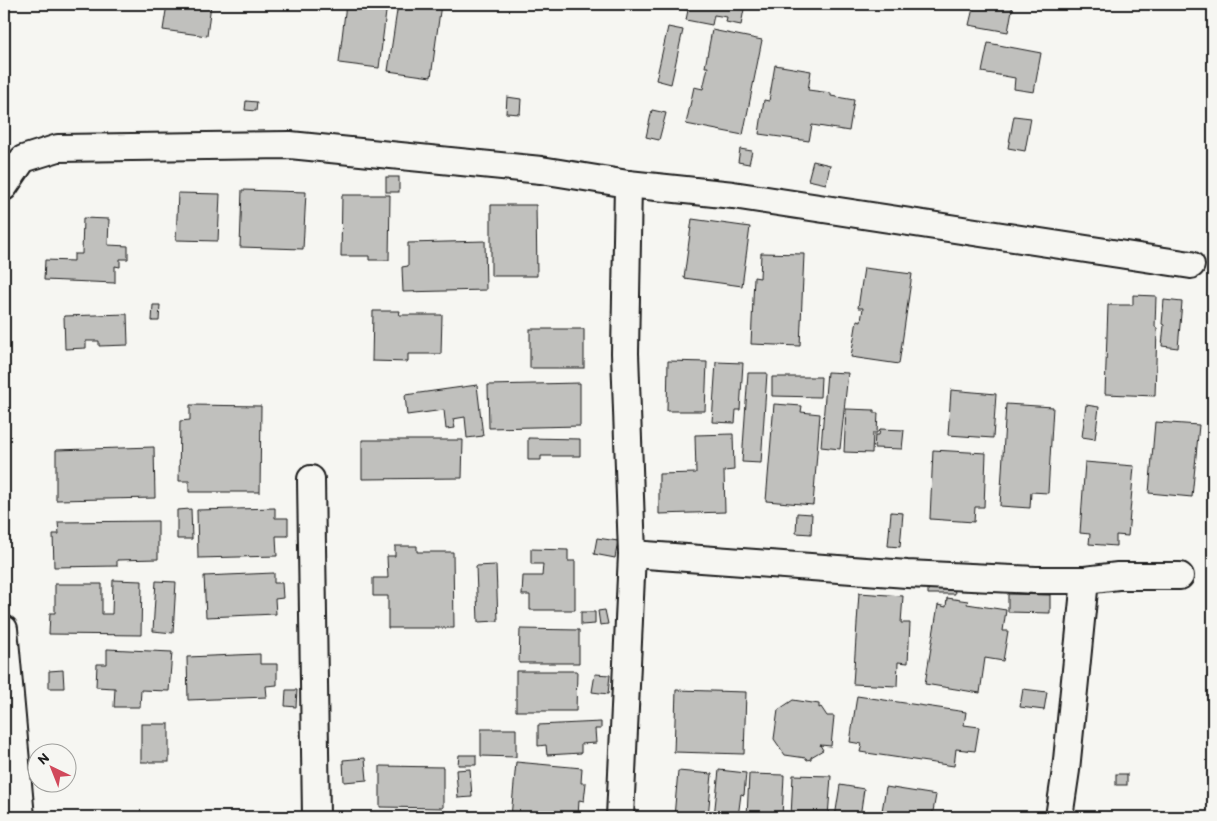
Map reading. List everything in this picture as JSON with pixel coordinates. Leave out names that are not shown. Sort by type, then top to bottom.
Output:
[{"type":"street","points":[[4,187],[23,159],[58,148],[290,145],[541,170],[628,184],[733,195],[1191,265]]},
{"type":"street","points":[[620,817],[632,554],[625,354],[628,184]]},
{"type":"street","points":[[311,479],[316,817]]},
{"type":"street","points":[[632,554],[906,574],[1036,580],[1085,580],[1118,576],[1180,576]]},
{"type":"street","points":[[1059,817],[1066,770],[1085,580]]},
{"type":"street","points":[[4,629],[21,817]]},
{"type":"building","points":[[167,4],[211,4],[207,36],[163,30]]},
{"type":"building","points":[[346,4],[387,4],[379,68],[339,63]]},
{"type":"building","points":[[398,4],[441,4],[431,77],[388,71]]},
{"type":"building","points":[[679,4],[745,4],[741,25],[726,22],[727,17],[714,15],[712,25],[686,20],[688,10],[678,9]]},
{"type":"building","points":[[974,4],[1013,4],[1008,32],[969,25]]},
{"type":"building","points":[[668,27],[683,30],[671,84],[656,80]]},
{"type":"building","points":[[712,30],[762,40],[743,135],[686,124],[694,87],[703,89],[708,67],[705,67]]},
{"type":"building","points":[[988,43],[1041,53],[1034,92],[1014,89],[1015,78],[982,72]]},
{"type":"building","points":[[775,65],[811,71],[808,90],[831,93],[831,96],[854,100],[849,131],[812,125],[809,141],[759,134],[764,100],[769,101]]},
{"type":"building","points":[[507,97],[521,99],[520,114],[506,113]]},
{"type":"building","points":[[246,101],[257,102],[256,111],[245,110]]},
{"type":"building","points":[[652,110],[666,113],[659,140],[646,137]]},
{"type":"building","points":[[1014,116],[1031,118],[1025,151],[1008,148]]},
{"type":"building","points":[[740,149],[752,151],[749,164],[738,162]]},
{"type":"building","points":[[813,161],[830,165],[826,184],[808,180]]},
{"type":"building","points":[[386,177],[399,177],[399,192],[386,192]]},
{"type":"building","points":[[242,190],[306,192],[303,249],[240,247]]},
{"type":"building","points":[[178,193],[220,194],[218,241],[176,240]]},
{"type":"building","points":[[342,195],[390,195],[389,260],[369,260],[369,256],[341,256]]},
{"type":"building","points":[[491,205],[536,205],[537,276],[491,276]]},
{"type":"building","points":[[83,218],[109,219],[108,245],[128,246],[128,259],[120,259],[120,267],[115,266],[115,283],[44,280],[45,260],[74,261],[74,254],[82,254]]},
{"type":"building","points":[[692,219],[750,227],[742,286],[684,278]]},
{"type":"building","points":[[485,241],[486,290],[403,292],[402,267],[408,266],[408,243]]},
{"type":"building","points":[[761,253],[804,254],[800,346],[751,344],[754,277],[760,278]]},
{"type":"building","points":[[864,268],[912,274],[899,364],[851,357],[857,320],[861,321],[863,308],[858,308]]},
{"type":"building","points":[[1133,295],[1156,296],[1155,396],[1105,394],[1108,305],[1133,305]]},
{"type":"building","points":[[1164,300],[1182,302],[1178,348],[1162,346]]},
{"type":"building","points":[[153,305],[160,305],[159,321],[152,321]]},
{"type":"building","points":[[373,311],[400,311],[399,315],[442,315],[441,354],[408,354],[408,362],[372,361]]},
{"type":"building","points":[[127,314],[128,345],[99,346],[99,341],[86,341],[86,348],[65,349],[64,316]]},
{"type":"building","points":[[530,329],[584,329],[584,368],[530,368]]},
{"type":"building","points":[[668,361],[707,362],[705,411],[667,411]]},
{"type":"building","points":[[716,362],[743,363],[740,410],[736,410],[735,423],[712,422]]},
{"type":"building","points":[[827,372],[848,373],[840,449],[821,447]]},
{"type":"building","points":[[748,373],[767,373],[761,463],[742,462]]},
{"type":"building","points":[[772,377],[821,377],[820,397],[772,396]]},
{"type":"building","points":[[580,383],[580,426],[489,428],[488,385]]},
{"type":"building","points":[[477,385],[483,436],[467,438],[465,417],[453,419],[455,428],[446,429],[444,410],[407,415],[405,395]]},
{"type":"building","points":[[951,390],[996,394],[993,438],[948,435]]},
{"type":"building","points":[[774,404],[802,406],[801,412],[820,414],[813,505],[766,501]]},
{"type":"building","points":[[1006,404],[1053,407],[1048,493],[1031,492],[1030,508],[1000,506]]},
{"type":"building","points":[[190,405],[261,406],[260,492],[189,492],[189,481],[179,481],[180,421],[190,420]]},
{"type":"building","points":[[1086,405],[1099,407],[1095,439],[1082,437]]},
{"type":"building","points":[[846,409],[874,410],[874,413],[878,413],[877,433],[873,433],[872,453],[844,452]]},
{"type":"building","points":[[1155,422],[1199,425],[1192,497],[1149,493]]},
{"type":"building","points":[[880,429],[904,430],[902,449],[874,448],[875,435],[879,435]]},
{"type":"building","points":[[733,434],[734,470],[724,471],[725,512],[659,514],[659,474],[696,473],[695,435]]},
{"type":"building","points":[[528,438],[580,439],[580,456],[541,456],[541,460],[528,460]]},
{"type":"building","points":[[362,440],[463,440],[462,478],[362,479]]},
{"type":"building","points":[[154,447],[155,498],[56,500],[56,450]]},
{"type":"building","points":[[933,450],[986,453],[984,507],[975,507],[974,522],[930,519]]},
{"type":"building","points":[[1085,462],[1134,466],[1128,536],[1116,535],[1116,546],[1089,544],[1090,534],[1080,533]]},
{"type":"building","points":[[275,508],[275,518],[288,518],[288,536],[276,536],[277,556],[198,558],[197,510]]},
{"type":"building","points":[[191,509],[192,539],[177,539],[177,510]]},
{"type":"building","points":[[891,512],[903,513],[900,547],[888,546]]},
{"type":"building","points":[[797,513],[812,514],[811,534],[796,533]]},
{"type":"building","points":[[158,521],[158,559],[117,560],[117,566],[54,567],[53,534],[59,534],[58,522]]},
{"type":"building","points":[[597,538],[618,541],[615,558],[594,554]]},
{"type":"building","points":[[395,546],[417,546],[417,552],[453,552],[454,628],[388,628],[388,596],[373,596],[373,578],[388,578],[387,556],[395,556]]},
{"type":"building","points":[[531,549],[568,550],[568,561],[575,561],[575,610],[530,610],[530,595],[522,595],[523,576],[542,576],[543,564],[531,564]]},
{"type":"building","points":[[496,565],[498,621],[478,622],[476,566]]},
{"type":"building","points":[[274,573],[274,583],[282,583],[283,598],[275,599],[276,614],[206,617],[204,576]]},
{"type":"building","points":[[113,580],[142,581],[141,635],[49,634],[50,613],[55,613],[55,584],[102,584],[102,614],[112,614]]},
{"type":"building","points":[[156,581],[176,582],[173,633],[153,631]]},
{"type":"building","points":[[928,586],[954,586],[955,594],[928,594]]},
{"type":"building","points":[[859,593],[903,596],[901,623],[910,623],[908,663],[898,662],[897,686],[853,684]]},
{"type":"building","points":[[1008,594],[1050,595],[1050,613],[1008,612]]},
{"type":"building","points":[[947,598],[968,601],[967,604],[1006,610],[1003,631],[1008,631],[1003,661],[985,658],[980,693],[925,684],[938,605],[946,607]]},
{"type":"building","points":[[605,610],[608,624],[600,625],[598,611]]},
{"type":"building","points":[[581,612],[595,612],[595,624],[581,625]]},
{"type":"building","points":[[520,629],[579,630],[579,663],[519,663]]},
{"type":"building","points":[[107,649],[172,652],[169,691],[141,690],[140,707],[114,707],[115,688],[96,687],[97,664],[107,664]]},
{"type":"building","points":[[260,654],[260,664],[277,664],[277,685],[266,686],[267,697],[188,700],[187,657]]},
{"type":"building","points":[[63,670],[64,688],[49,688],[49,671]]},
{"type":"building","points":[[516,671],[577,671],[576,711],[516,711]]},
{"type":"building","points":[[595,674],[610,675],[608,694],[592,692]]},
{"type":"building","points":[[1023,689],[1047,692],[1044,710],[1020,707]]},
{"type":"building","points":[[286,690],[297,690],[296,707],[285,706]]},
{"type":"building","points":[[676,690],[746,692],[744,754],[674,752]]},
{"type":"building","points":[[857,696],[966,712],[964,725],[979,727],[975,751],[956,749],[954,766],[860,752],[862,744],[850,742]]},
{"type":"building","points":[[793,700],[819,704],[819,708],[821,707],[827,716],[834,716],[831,746],[820,745],[823,750],[811,757],[811,759],[807,760],[806,758],[785,755],[774,739],[778,710]]},
{"type":"building","points":[[601,722],[601,729],[595,729],[596,743],[581,744],[581,753],[547,755],[546,745],[538,746],[538,725]]},
{"type":"building","points":[[141,724],[169,724],[169,762],[141,762]]},
{"type":"building","points":[[481,729],[516,729],[516,757],[481,756]]},
{"type":"building","points":[[459,755],[476,755],[476,765],[458,765]]},
{"type":"building","points":[[365,758],[367,780],[344,782],[343,760]]},
{"type":"building","points":[[516,762],[582,768],[581,783],[586,783],[584,801],[579,800],[578,817],[511,817]]},
{"type":"building","points":[[380,766],[443,767],[443,808],[380,807]]},
{"type":"building","points":[[470,769],[472,797],[458,798],[456,770]]},
{"type":"building","points":[[719,770],[746,773],[744,795],[741,794],[738,817],[714,817]]},
{"type":"building","points":[[678,771],[712,774],[708,817],[674,817]]},
{"type":"building","points":[[749,774],[784,775],[782,817],[747,817]]},
{"type":"building","points":[[1116,774],[1127,774],[1127,785],[1116,785]]},
{"type":"building","points":[[793,775],[831,776],[828,817],[791,817]]},
{"type":"building","points":[[840,785],[864,789],[860,817],[835,817]]},
{"type":"building","points":[[886,787],[936,795],[932,817],[881,817]]}]
